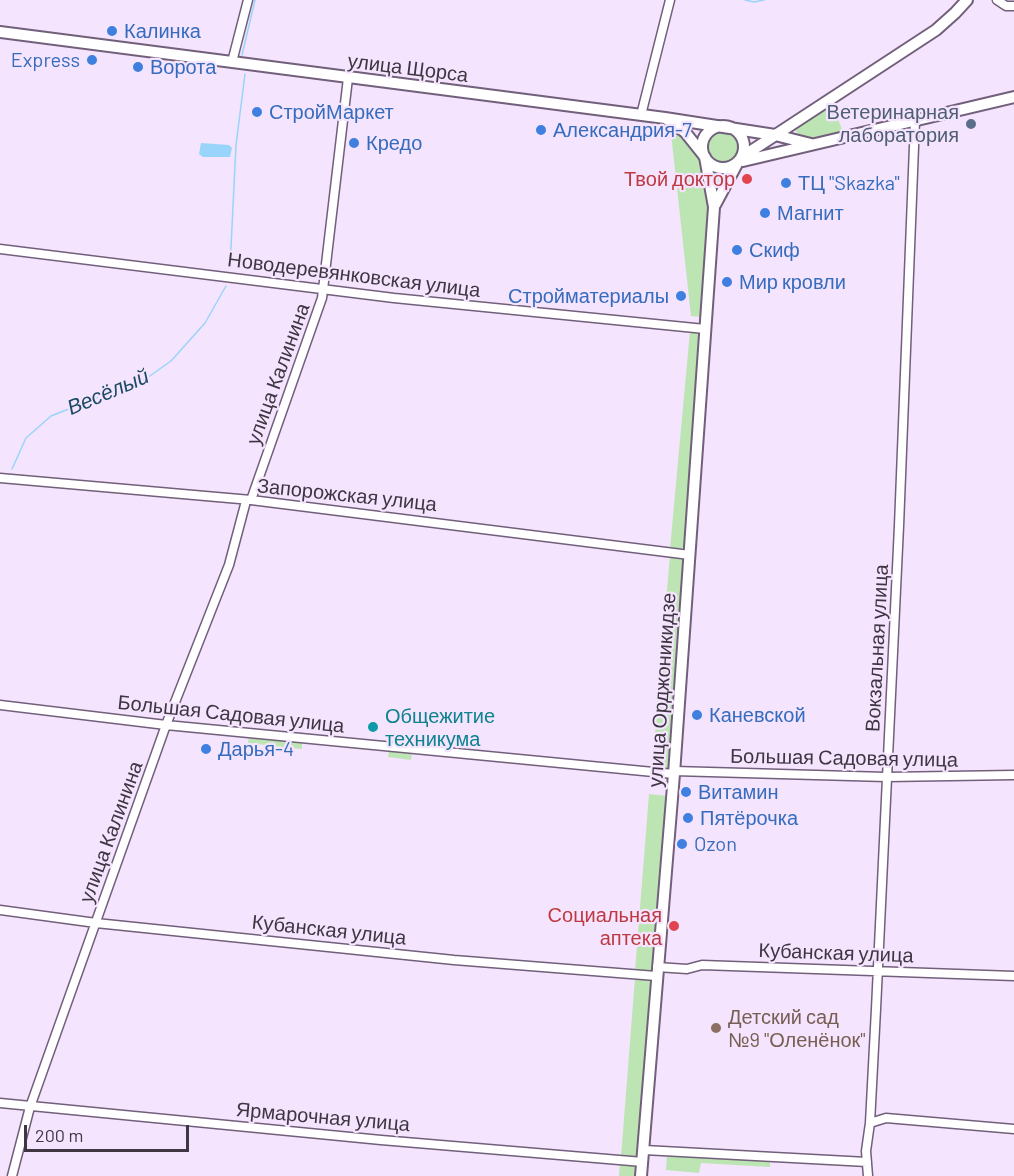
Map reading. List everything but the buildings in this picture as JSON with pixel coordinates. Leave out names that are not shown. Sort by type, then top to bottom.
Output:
[{"type":"main road","points":[[665,118],[685,132],[713,165],[721,168],[730,167],[936,30],[967,0]]},
{"type":"main road","name":"улица Щорса","points":[[0,32],[665,118],[776,135],[811,144]]},
{"type":"main road","name":"улица Щорса","points":[[738,162],[1014,97]]},
{"type":"main road","points":[[726,127],[738,133],[743,142],[743,153],[714,207],[702,147],[706,135],[714,129],[726,127]]},
{"type":"main road","name":"улица Орджоникидзе","points":[[641,1176],[674,773],[714,207]]},
{"type":"street","points":[[232,62],[248,0]]},
{"type":"street","points":[[641,115],[670,0]]},
{"type":"street","points":[[997,0],[1006,6],[1014,6]]},
{"type":"street","name":"улица Калинина","points":[[12,1176],[30,1107],[166,725],[229,565],[248,500],[321,304],[348,78]]},
{"type":"street","name":"Вокзальная улица","points":[[868,1176],[866,1151],[870,1123],[878,971],[915,121]]},
{"type":"street","name":"Новодеревянковская улица","points":[[0,249],[394,298],[705,329]]},
{"type":"street","name":"Запорожская улица","points":[[0,478],[248,500],[690,555]]},
{"type":"street","name":"Большая Садовая улица","points":[[0,705],[166,725],[674,773],[886,777],[1014,775]]},
{"type":"street","name":"Кубанская улица","points":[[0,910],[96,923],[454,960],[657,972],[702,965],[1014,976]]},
{"type":"street","name":"Ярмарочная улица","points":[[0,1103],[643,1156],[867,1162]]},
{"type":"street","points":[[870,1123],[886,1118],[1014,1129]]},
{"type":"green space","points":[[831,102],[844,134],[810,141],[800,137],[796,131],[798,124]]},
{"type":"green space","points":[[670,124],[701,158],[709,207],[701,317],[691,316]]},
{"type":"green space","points":[[723,131],[734,136],[739,147],[734,158],[723,163],[712,158],[707,147],[712,136]]},
{"type":"green space","points":[[711,169],[728,171],[715,196]]},
{"type":"green space","points":[[690,331],[700,335],[686,545],[679,550],[670,549]]},
{"type":"green space","points":[[670,555],[684,561],[670,770],[652,769]]},
{"type":"green space","points":[[249,737],[302,742],[302,749],[248,743]]},
{"type":"green space","points":[[389,751],[412,753],[411,760],[388,757]]},
{"type":"green space","points":[[649,794],[668,796],[654,968],[648,972],[635,971]]},
{"type":"green space","points":[[635,978],[648,978],[652,983],[639,1154],[634,1158],[621,1157]]},
{"type":"green space","points":[[667,1154],[770,1159],[770,1167],[701,1163],[699,1173],[666,1170]]},
{"type":"green space","points":[[620,1162],[636,1165],[638,1167],[637,1176],[619,1176]]},
{"type":"water","points":[[201,143],[229,145],[232,148],[230,157],[203,157],[199,154]]},
{"type":"waterway","name":"Весёлый","points":[[242,55],[255,0]]},
{"type":"waterway","name":"Весёлый","points":[[745,0],[754,2],[764,0]]},
{"type":"waterway","name":"Весёлый","points":[[230,268],[236,145],[245,74]]},
{"type":"waterway","name":"Весёлый","points":[[12,469],[26,438],[51,416],[147,378],[171,361],[205,323],[226,286]]},
{"type":"place","name":"Калинка","points":[[112,31]]},
{"type":"place","name":"Express","points":[[92,60]]},
{"type":"place","name":"Ворота","points":[[138,67]]},
{"type":"place","name":"СтройМаркет","points":[[257,112]]},
{"type":"place","name":"Ветеринарная лаборатория","points":[[971,124]]},
{"type":"place","name":"Александрия-7","points":[[541,130]]},
{"type":"place","name":"Кредо","points":[[354,143]]},
{"type":"place","name":"Твой доктор","points":[[747,179]]},
{"type":"place","name":"ТЦ \"Skazka\"","points":[[786,183]]},
{"type":"place","name":"Магнит","points":[[765,213]]},
{"type":"place","name":"Скиф","points":[[737,250]]},
{"type":"place","name":"Мир кровли","points":[[727,282]]},
{"type":"place","name":"Стройматериалы","points":[[681,296]]},
{"type":"place","name":"Каневской","points":[[697,715]]},
{"type":"place","name":"Общежитие техникума","points":[[373,727]]},
{"type":"place","name":"Дарья-4","points":[[206,749]]},
{"type":"place","name":"Витамин","points":[[686,792]]},
{"type":"place","name":"Пятёрочка","points":[[688,818]]},
{"type":"place","name":"Ozon","points":[[682,844]]},
{"type":"place","name":"Социальная аптека","points":[[674,926]]},
{"type":"place","name":"Детский сад №9 \"Оленёнок\"","points":[[716,1028]]}]
